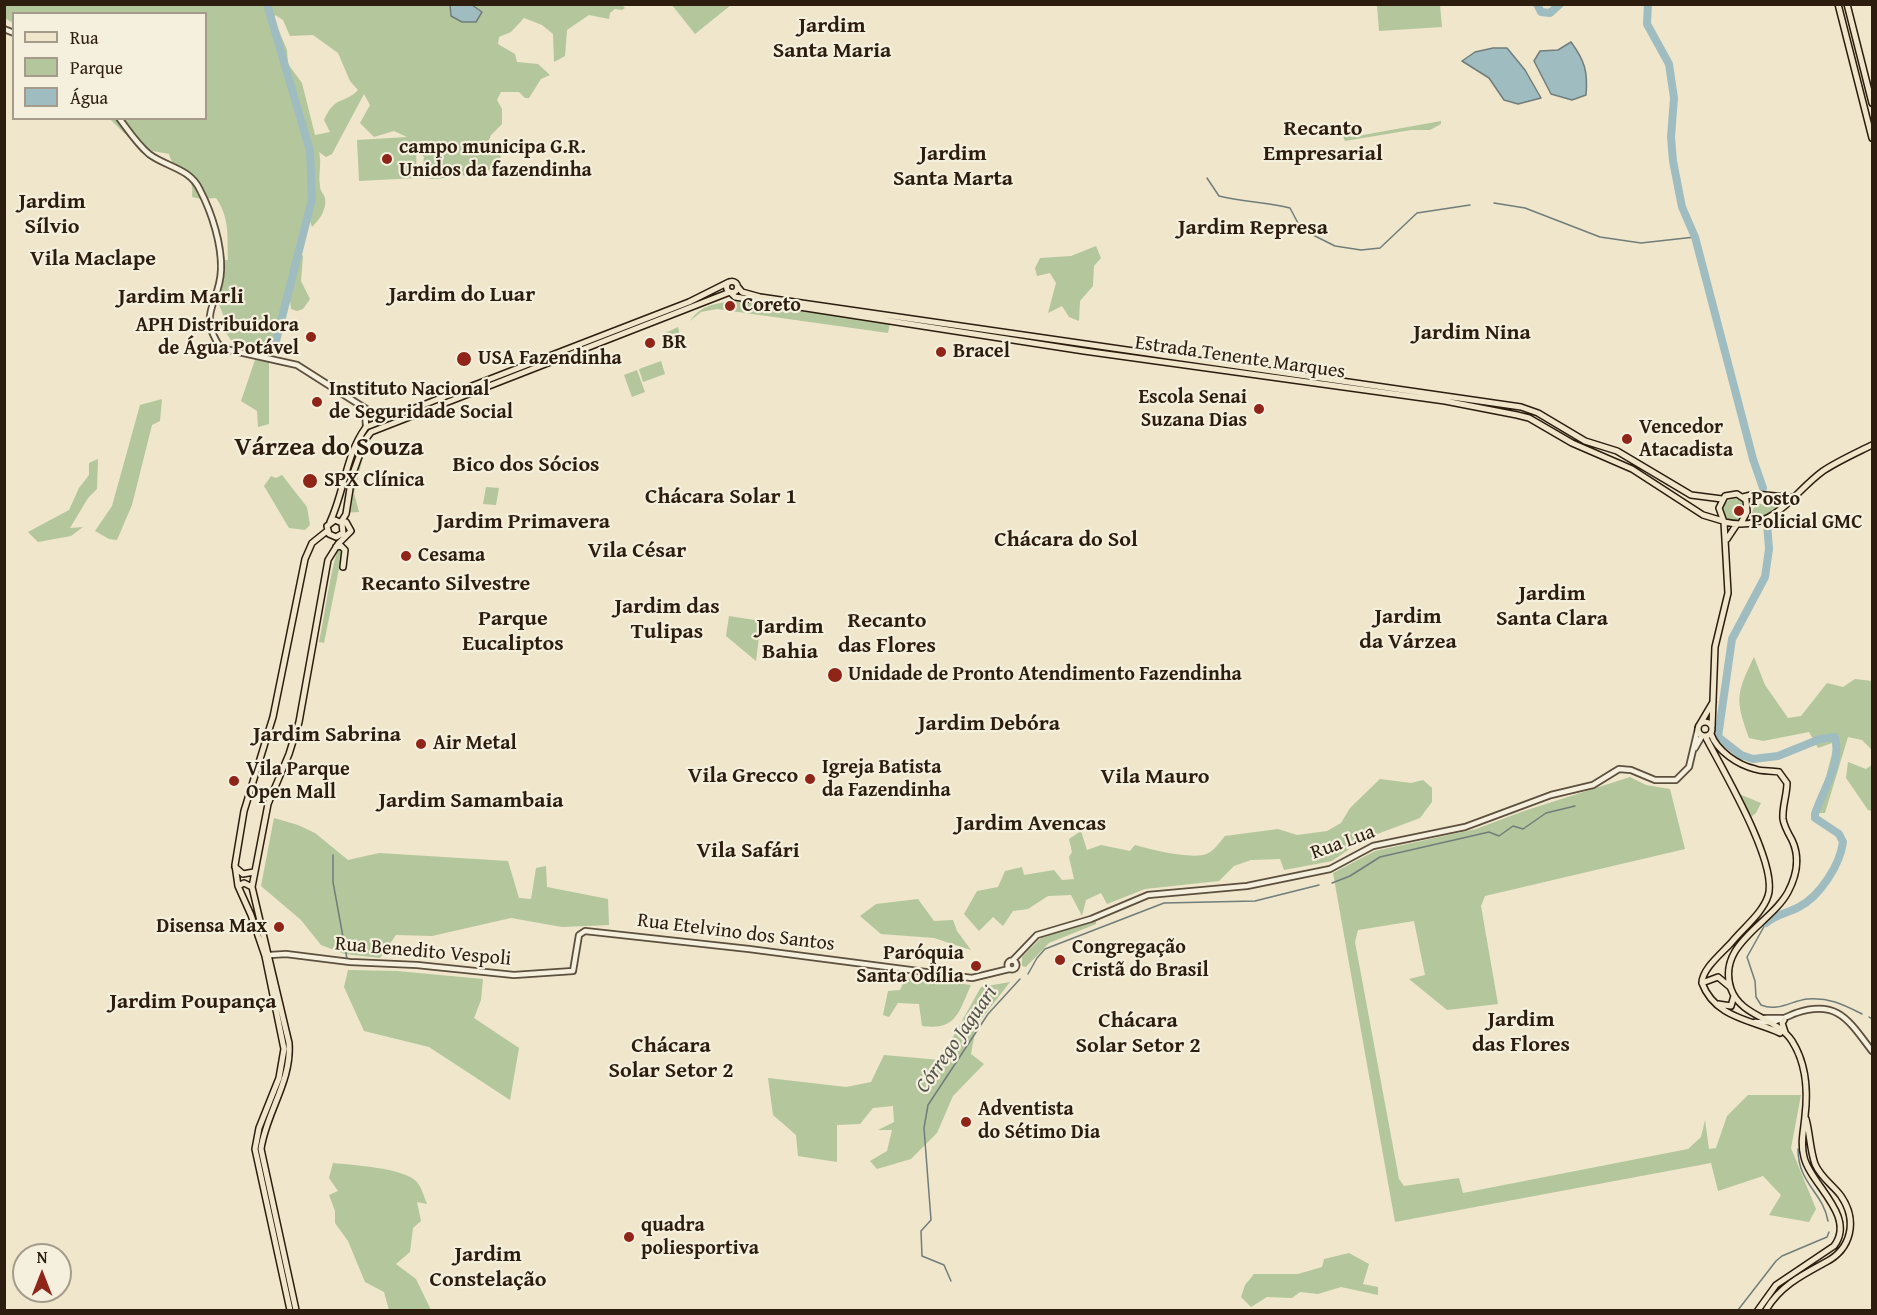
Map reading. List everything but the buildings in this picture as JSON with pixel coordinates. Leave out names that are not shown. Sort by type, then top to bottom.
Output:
[{"type":"main road","points":[[1838,4],[1872,138]]},
{"type":"main road","points":[[1846,4],[1872,103]]},
{"type":"main road","points":[[729,282],[726,288],[730,292]]},
{"type":"main road","points":[[677,314],[677,308],[729,282]]},
{"type":"main road","name":"Estrada Tenente Marques","points":[[729,282],[735,282],[742,292],[760,297],[1521,407],[1538,413],[1585,441],[1617,451],[1691,495],[1722,499],[1733,493],[1743,497],[1755,494],[1796,498]]},
{"type":"main road","points":[[342,523],[358,459],[372,432],[677,314],[738,287]]},
{"type":"main road","name":"Estrada Tenente Marques","points":[[730,292],[735,297],[1084,351],[1445,401],[1517,415],[1529,418],[1572,443],[1632,469],[1703,515],[1723,522],[1739,523],[1773,515],[1796,498]]},
{"type":"main road","points":[[290,1311],[255,1149],[259,1128],[281,1072],[284,1045],[265,956],[238,886],[235,865],[244,811],[273,717],[305,559],[312,543],[327,531],[354,445],[366,427],[689,302]]},
{"type":"main road","points":[[1796,498],[1823,471],[1872,445]]},
{"type":"main road","points":[[1727,541],[1748,508],[1743,497]]},
{"type":"main road","points":[[1708,733],[1713,702],[1714,647],[1728,599],[1727,541],[1719,513],[1722,499]]},
{"type":"main road","points":[[296,1311],[261,1158],[264,1129],[284,1080],[290,1056],[270,955],[252,887],[268,804],[289,754],[299,722],[328,560],[342,537],[351,528],[348,523],[330,522]]},
{"type":"main road","points":[[327,531],[331,536],[342,537]]},
{"type":"main road","points":[[335,548],[341,546],[345,550],[343,567]]},
{"type":"main road","points":[[1699,726],[1713,702]]},
{"type":"main road","points":[[1699,726],[1707,722],[1708,733],[1749,823],[1768,874],[1767,898],[1703,976],[1702,983],[1716,1004],[1744,1021],[1786,1035]]},
{"type":"main road","points":[[1699,726],[1730,756],[1752,769],[1779,772],[1787,783],[1783,816],[1796,850],[1794,878],[1786,896],[1748,934],[1735,951],[1730,962],[1730,987]]},
{"type":"main road","points":[[235,865],[243,874],[254,872]]},
{"type":"main road","points":[[238,886],[244,883],[252,887]]},
{"type":"main road","points":[[246,903],[254,896]]},
{"type":"main road","points":[[1743,929],[1748,934]]},
{"type":"main road","points":[[1702,983],[1718,977],[1730,987],[1743,1007],[1772,1023],[1786,1035]]},
{"type":"main road","points":[[1716,1004],[1731,1006],[1734,994]]},
{"type":"main road","points":[[1784,1020],[1782,1027],[1802,1067],[1807,1095],[1802,1136],[1803,1156],[1809,1173],[1829,1197],[1836,1210],[1839,1238],[1842,1242],[1849,1240]]},
{"type":"main road","points":[[1766,1311],[1783,1289],[1798,1277],[1835,1258],[1849,1240],[1850,1226],[1846,1208],[1840,1195],[1816,1167],[1805,1116]]},
{"type":"main road","points":[[1836,1210],[1840,1207],[1846,1208]]},
{"type":"main road","points":[[1758,1311],[1776,1285],[1831,1248],[1839,1238]]},
{"type":"street","points":[[121,120],[148,154],[185,173],[200,188],[212,222],[220,256],[220,279],[208,318],[211,332],[221,348],[297,365],[320,377],[382,419]]},
{"type":"street","points":[[365,409],[366,427]]},
{"type":"street","name":"Rua Lua","points":[[1011,964],[1037,935],[1090,919],[1148,895],[1247,886],[1330,869],[1373,846],[1465,827],[1551,795],[1593,785],[1619,769],[1632,770],[1655,780],[1676,780],[1686,772],[1694,751],[1699,726]]},
{"type":"street","name":"Rua Lua","points":[[1694,751],[1708,733]]},
{"type":"street","name":"Rua Etelvino dos Santos","points":[[573,971],[579,935],[585,931],[749,949],[972,978],[998,972],[1011,964]]},
{"type":"street","name":"Rua Benedito Vespoli","points":[[270,955],[286,954],[350,962],[417,965],[514,975],[573,971]]},
{"type":"street","points":[[1762,1018],[1791,1016],[1812,1009],[1833,1010],[1849,1021],[1872,1051]]},
{"type":"street","points":[[1744,1021],[1772,1023],[1791,1016]]},
{"type":"green space","points":[[450,4],[482,12],[472,5],[621,4],[625,8],[615,9],[610,13],[609,19],[589,15],[567,30],[565,56],[554,62],[553,34],[542,25],[524,18],[511,32],[499,37],[498,44],[515,54],[517,62],[538,64],[550,75],[541,79],[529,98],[525,98],[519,92],[501,92],[497,100],[502,109],[502,124],[491,135],[488,142],[498,144],[501,159],[480,178],[460,175],[432,179],[422,176],[424,157],[416,150],[417,178],[359,181],[357,140],[407,137],[394,131],[374,137],[360,123],[370,105],[364,94],[332,154],[326,157],[319,152],[320,182],[325,207],[320,218],[312,227],[310,221],[304,222],[294,256],[297,258],[303,255],[301,281],[310,299],[303,309],[297,311],[291,309],[288,281],[271,348],[231,340],[226,333],[225,320],[216,296],[222,260],[228,260],[226,220],[216,198],[192,197],[191,183],[175,166],[169,154],[147,150],[144,145],[124,133],[111,120],[207,120],[207,12],[12,12],[12,22],[5,18],[4,5]],"holes":[[[275,15],[283,20],[290,36],[313,35],[338,53],[350,81],[358,90],[332,106],[324,120],[330,132],[315,135],[302,83],[288,64],[287,50],[274,19]]]},
{"type":"green space","points":[[672,5],[731,5],[695,34]]},
{"type":"green space","points":[[1377,5],[1440,5],[1442,27],[1379,31]]},
{"type":"green space","points":[[1441,121],[1441,124],[1430,130],[1411,130],[1345,141],[1342,134],[1352,137]]},
{"type":"green space","points":[[1096,246],[1101,258],[1094,266],[1093,286],[1080,301],[1079,321],[1069,317],[1062,306],[1048,313],[1056,283],[1050,273],[1037,276],[1035,268],[1040,258],[1071,256]]},
{"type":"green space","points":[[733,301],[890,323],[888,333],[717,309],[701,312],[690,321],[703,308]]},
{"type":"green space","points":[[678,327],[678,339],[669,347],[661,335]]},
{"type":"green space","points":[[255,360],[269,362],[269,424],[258,427],[257,411],[241,401]]},
{"type":"green space","points":[[661,361],[665,374],[643,382],[639,369]]},
{"type":"green space","points":[[637,370],[645,392],[632,397],[624,375]]},
{"type":"green space","points":[[162,399],[160,421],[152,425],[132,505],[117,540],[109,539],[95,531],[112,506],[140,405]]},
{"type":"green space","points":[[362,445],[364,453],[354,493],[359,512],[342,513],[347,478]]},
{"type":"green space","points":[[98,459],[97,489],[88,498],[70,528],[83,527],[71,536],[38,542],[28,532],[69,510],[79,488],[89,475],[89,463]]},
{"type":"green space","points":[[282,475],[307,507],[310,525],[305,530],[289,528],[264,486],[271,476],[276,478]]},
{"type":"green space","points":[[486,487],[499,488],[496,505],[483,504]]},
{"type":"green space","points":[[1734,499],[1742,502],[1745,510],[1742,518],[1734,521],[1726,518],[1723,510],[1726,502]]},
{"type":"green space","points":[[1755,503],[1785,508],[1769,516],[1750,520]]},
{"type":"green space","points":[[340,547],[343,549],[324,643],[319,642],[331,575]]},
{"type":"green space","points":[[729,616],[761,621],[756,661],[726,636]]},
{"type":"green space","points":[[1754,657],[1765,685],[1788,718],[1801,716],[1827,683],[1843,687],[1855,679],[1872,681],[1872,750],[1862,740],[1848,737],[1825,813],[1818,813],[1818,808],[1835,742],[1818,748],[1809,732],[1763,741],[1749,738],[1741,714],[1740,697],[1744,680]]},
{"type":"green space","points":[[1848,762],[1866,769],[1872,765],[1872,811],[1868,810],[1846,778]]},
{"type":"green space","points":[[1630,777],[1646,785],[1670,789],[1685,849],[1485,896],[1481,906],[1498,1004],[1447,1010],[1409,979],[1425,975],[1414,921],[1358,930],[1355,942],[1399,1179],[1404,1186],[1459,1178],[1463,1193],[1688,1149],[1701,1137],[1705,1120],[1709,1149],[1716,1148],[1727,1116],[1748,1095],[1801,1095],[1791,1148],[1816,1209],[1809,1222],[1769,1215],[1781,1195],[1763,1176],[1718,1191],[1711,1163],[1395,1222],[1333,873],[1375,851],[1476,829]]},
{"type":"green space","points":[[1380,779],[1411,783],[1423,780],[1432,788],[1432,802],[1420,818],[1364,839],[1332,861],[1284,870],[1280,859],[1251,860],[1234,866],[1219,881],[1145,889],[1107,904],[1101,893],[1086,900],[1082,916],[1071,895],[1048,896],[1028,909],[1013,911],[1003,926],[993,917],[979,931],[964,914],[977,891],[998,887],[1005,871],[1022,867],[1024,875],[1054,870],[1062,880],[1074,879],[1069,857],[1072,852],[1069,839],[1081,831],[1087,850],[1101,845],[1130,851],[1135,845],[1178,854],[1203,855],[1213,850],[1225,836],[1278,829],[1297,835],[1327,831],[1341,823],[1350,808]]},
{"type":"green space","points":[[1739,794],[1761,803],[1756,813],[1750,818]]},
{"type":"green space","points":[[274,818],[315,833],[348,860],[379,853],[508,861],[519,898],[531,899],[536,868],[546,866],[547,887],[608,899],[609,925],[562,927],[511,918],[432,936],[396,935],[380,958],[345,954],[321,945],[301,920],[261,886]]},
{"type":"green space","points":[[918,899],[934,921],[953,920],[957,931],[971,950],[934,938],[881,934],[860,916],[876,904]]},
{"type":"green space","points":[[1096,920],[1096,924],[1049,943],[1026,967],[1022,966],[1022,957],[1045,934]]},
{"type":"green space","points":[[348,970],[397,971],[483,979],[481,1000],[474,1018],[519,1048],[510,1100],[429,1047],[364,1031],[344,987]]},
{"type":"green space","points":[[906,977],[971,985],[959,1011],[950,1022],[934,1027],[922,1026],[919,1004],[898,1003],[889,1017],[883,1015],[888,991],[900,990]]},
{"type":"green space","points":[[1010,982],[976,1026],[971,1054],[984,1064],[953,1096],[937,1133],[911,1159],[877,1169],[870,1161],[887,1151],[892,1130],[878,1130],[894,1122],[893,1106],[873,1108],[860,1124],[837,1125],[837,1162],[798,1156],[796,1135],[773,1115],[768,1078],[846,1087],[871,1082],[884,1055],[940,1060],[981,987]]},
{"type":"green space","points":[[333,1163],[390,1170],[411,1177],[419,1184],[427,1204],[417,1202],[421,1221],[413,1228],[410,1252],[396,1264],[416,1279],[431,1310],[389,1310],[384,1292],[365,1282],[348,1241],[335,1223],[335,1211],[329,1195],[338,1191],[329,1178]]},
{"type":"green space","points":[[1349,1253],[1369,1264],[1363,1284],[1378,1287],[1378,1295],[1341,1287],[1318,1294],[1300,1292],[1292,1298],[1267,1297],[1251,1307],[1241,1297],[1245,1285],[1254,1274],[1298,1274],[1322,1267],[1324,1259]]},
{"type":"water","points":[[450,5],[472,5],[482,12],[476,22],[462,22],[451,16]]},
{"type":"water","points":[[1571,42],[1580,55],[1586,80],[1586,95],[1572,100],[1551,94],[1534,61],[1540,51],[1558,50]]},
{"type":"water","points":[[1507,48],[1525,70],[1541,98],[1518,104],[1504,100],[1489,78],[1462,61],[1475,52]]},
{"type":"waterway","points":[[267,4],[310,151],[312,199],[275,345]]},
{"type":"waterway","points":[[1537,4],[1541,12],[1550,13],[1560,4]]},
{"type":"waterway","points":[[1648,4],[1647,24],[1669,64],[1674,98],[1671,137],[1673,161],[1682,207],[1695,237],[1753,459],[1763,488]]},
{"type":"waterway","points":[[1207,178],[1219,196],[1290,208],[1299,225],[1309,233],[1335,246],[1361,250],[1380,248],[1417,213],[1470,205]]},
{"type":"waterway","points":[[1494,203],[1525,208],[1600,237],[1641,243],[1695,237]]},
{"type":"waterway","points":[[1766,923],[1807,902],[1821,888],[1838,860],[1843,842],[1839,834],[1815,818],[1834,767],[1835,737],[1820,739],[1778,756],[1753,759],[1741,755],[1718,737],[1732,639],[1765,577],[1769,549],[1767,523]]},
{"type":"waterway","points":[[1332,883],[1350,876],[1380,857],[1489,832],[1499,836],[1513,826],[1523,829],[1546,813],[1575,806]]},
{"type":"waterway","points":[[333,855],[333,882],[347,959]]},
{"type":"waterway","name":"Córrego Jaguari","points":[[1028,974],[1045,949],[1164,903],[1255,901],[1319,885]]},
{"type":"waterway","points":[[1766,923],[1747,957],[1755,981],[1756,997],[1761,1005],[1773,1007],[1807,999],[1822,999],[1862,1014]]},
{"type":"waterway","name":"Córrego Jaguari","points":[[951,1281],[944,1265],[922,1256],[921,1231],[931,1220],[924,1128],[928,1105],[988,1014],[1020,979]]},
{"type":"waterway","points":[[1798,1149],[1802,1171],[1821,1202],[1828,1221]]},
{"type":"waterway","points":[[1738,1310],[1776,1261],[1782,1256],[1827,1237],[1829,1232]]},
{"type":"place","name":"campo municipa G.R. Unidos da fazendinha","points":[[387,159]]},
{"type":"place","name":"Coreto","points":[[730,306]]},
{"type":"place","name":"APH Distribuidora de Água Potável","points":[[311,337]]},
{"type":"place","name":"BR","points":[[650,343]]},
{"type":"place","name":"Bracel","points":[[941,352]]},
{"type":"place","name":"USA Fazendinha","points":[[464,359]]},
{"type":"place","name":"Instituto Nacional de Seguridade Social","points":[[317,402]]},
{"type":"place","name":"Escola Senai Suzana Dias","points":[[1259,409]]},
{"type":"place","name":"Vencedor Atacadista","points":[[1627,439]]},
{"type":"place","name":"SPX Clínica","points":[[310,481]]},
{"type":"place","name":"Posto Policial GMC","points":[[1739,511]]},
{"type":"place","name":"Cesama","points":[[406,556]]},
{"type":"place","name":"Unidade de Pronto Atendimento Fazendinha","points":[[835,675]]},
{"type":"place","name":"Air Metal","points":[[421,744]]},
{"type":"place","name":"Igreja Batista da Fazendinha","points":[[810,779]]},
{"type":"place","name":"Vila Parque Open Mall","points":[[234,781]]},
{"type":"place","name":"Disensa Max","points":[[279,927]]},
{"type":"place","name":"Congregação Cristã do Brasil","points":[[1060,960]]},
{"type":"place","name":"Paróquia Santa Odília","points":[[976,966]]},
{"type":"place","name":"Adventista do Sétimo Dia","points":[[966,1122]]},
{"type":"place","name":"quadra poliesportiva","points":[[629,1237]]},
{"type":"district","name":"Jardim Santa Maria","points":[[832,38]]},
{"type":"district","name":"Recanto Empresarial","points":[[1323,142]]},
{"type":"district","name":"Jardim Santa Marta","points":[[953,166]]},
{"type":"district","name":"Jardim Sílvio","points":[[52,214]]},
{"type":"district","name":"Jardim Represa","points":[[1253,228]]},
{"type":"district","name":"Vila Maclape","points":[[93,259]]},
{"type":"district","name":"Jardim do Luar","points":[[462,295]]},
{"type":"district","name":"Jardim Marli","points":[[181,297]]},
{"type":"district","name":"Jardim Nina","points":[[1472,333]]},
{"type":"district","name":"Várzea do Souza","points":[[329,448]]},
{"type":"district","name":"Bico dos Sócios","points":[[526,465]]},
{"type":"district","name":"Chácara Solar 1","points":[[721,497]]},
{"type":"district","name":"Jardim Primavera","points":[[523,522]]},
{"type":"district","name":"Chácara do Sol","points":[[1066,540]]},
{"type":"district","name":"Vila César","points":[[637,551]]},
{"type":"district","name":"Recanto Silvestre","points":[[446,584]]},
{"type":"district","name":"Jardim Santa Clara","points":[[1552,606]]},
{"type":"district","name":"Jardim das Tulipas","points":[[667,620]]},
{"type":"district","name":"Jardim da Várzea","points":[[1408,630]]},
{"type":"district","name":"Parque Eucaliptos","points":[[513,632]]},
{"type":"district","name":"Recanto das Flores","points":[[887,634]]},
{"type":"district","name":"Jardim Bahia","points":[[790,640]]},
{"type":"district","name":"Jardim Debóra","points":[[989,724]]},
{"type":"district","name":"Jardim Sabrina","points":[[327,735]]},
{"type":"district","name":"Vila Grecco","points":[[743,776]]},
{"type":"district","name":"Vila Mauro","points":[[1155,777]]},
{"type":"district","name":"Jardim Samambaia","points":[[471,801]]},
{"type":"district","name":"Jardim Avencas","points":[[1031,824]]},
{"type":"district","name":"Vila Safári","points":[[748,851]]},
{"type":"district","name":"Jardim Poupança","points":[[193,1002]]},
{"type":"district","name":"Jardim das Flores","points":[[1521,1032]]},
{"type":"district","name":"Chácara Solar Setor 2","points":[[1138,1034]]},
{"type":"district","name":"Chácara Solar Setor 2","points":[[671,1058]]},
{"type":"district","name":"Jardim Constelação","points":[[488,1268]]}]
